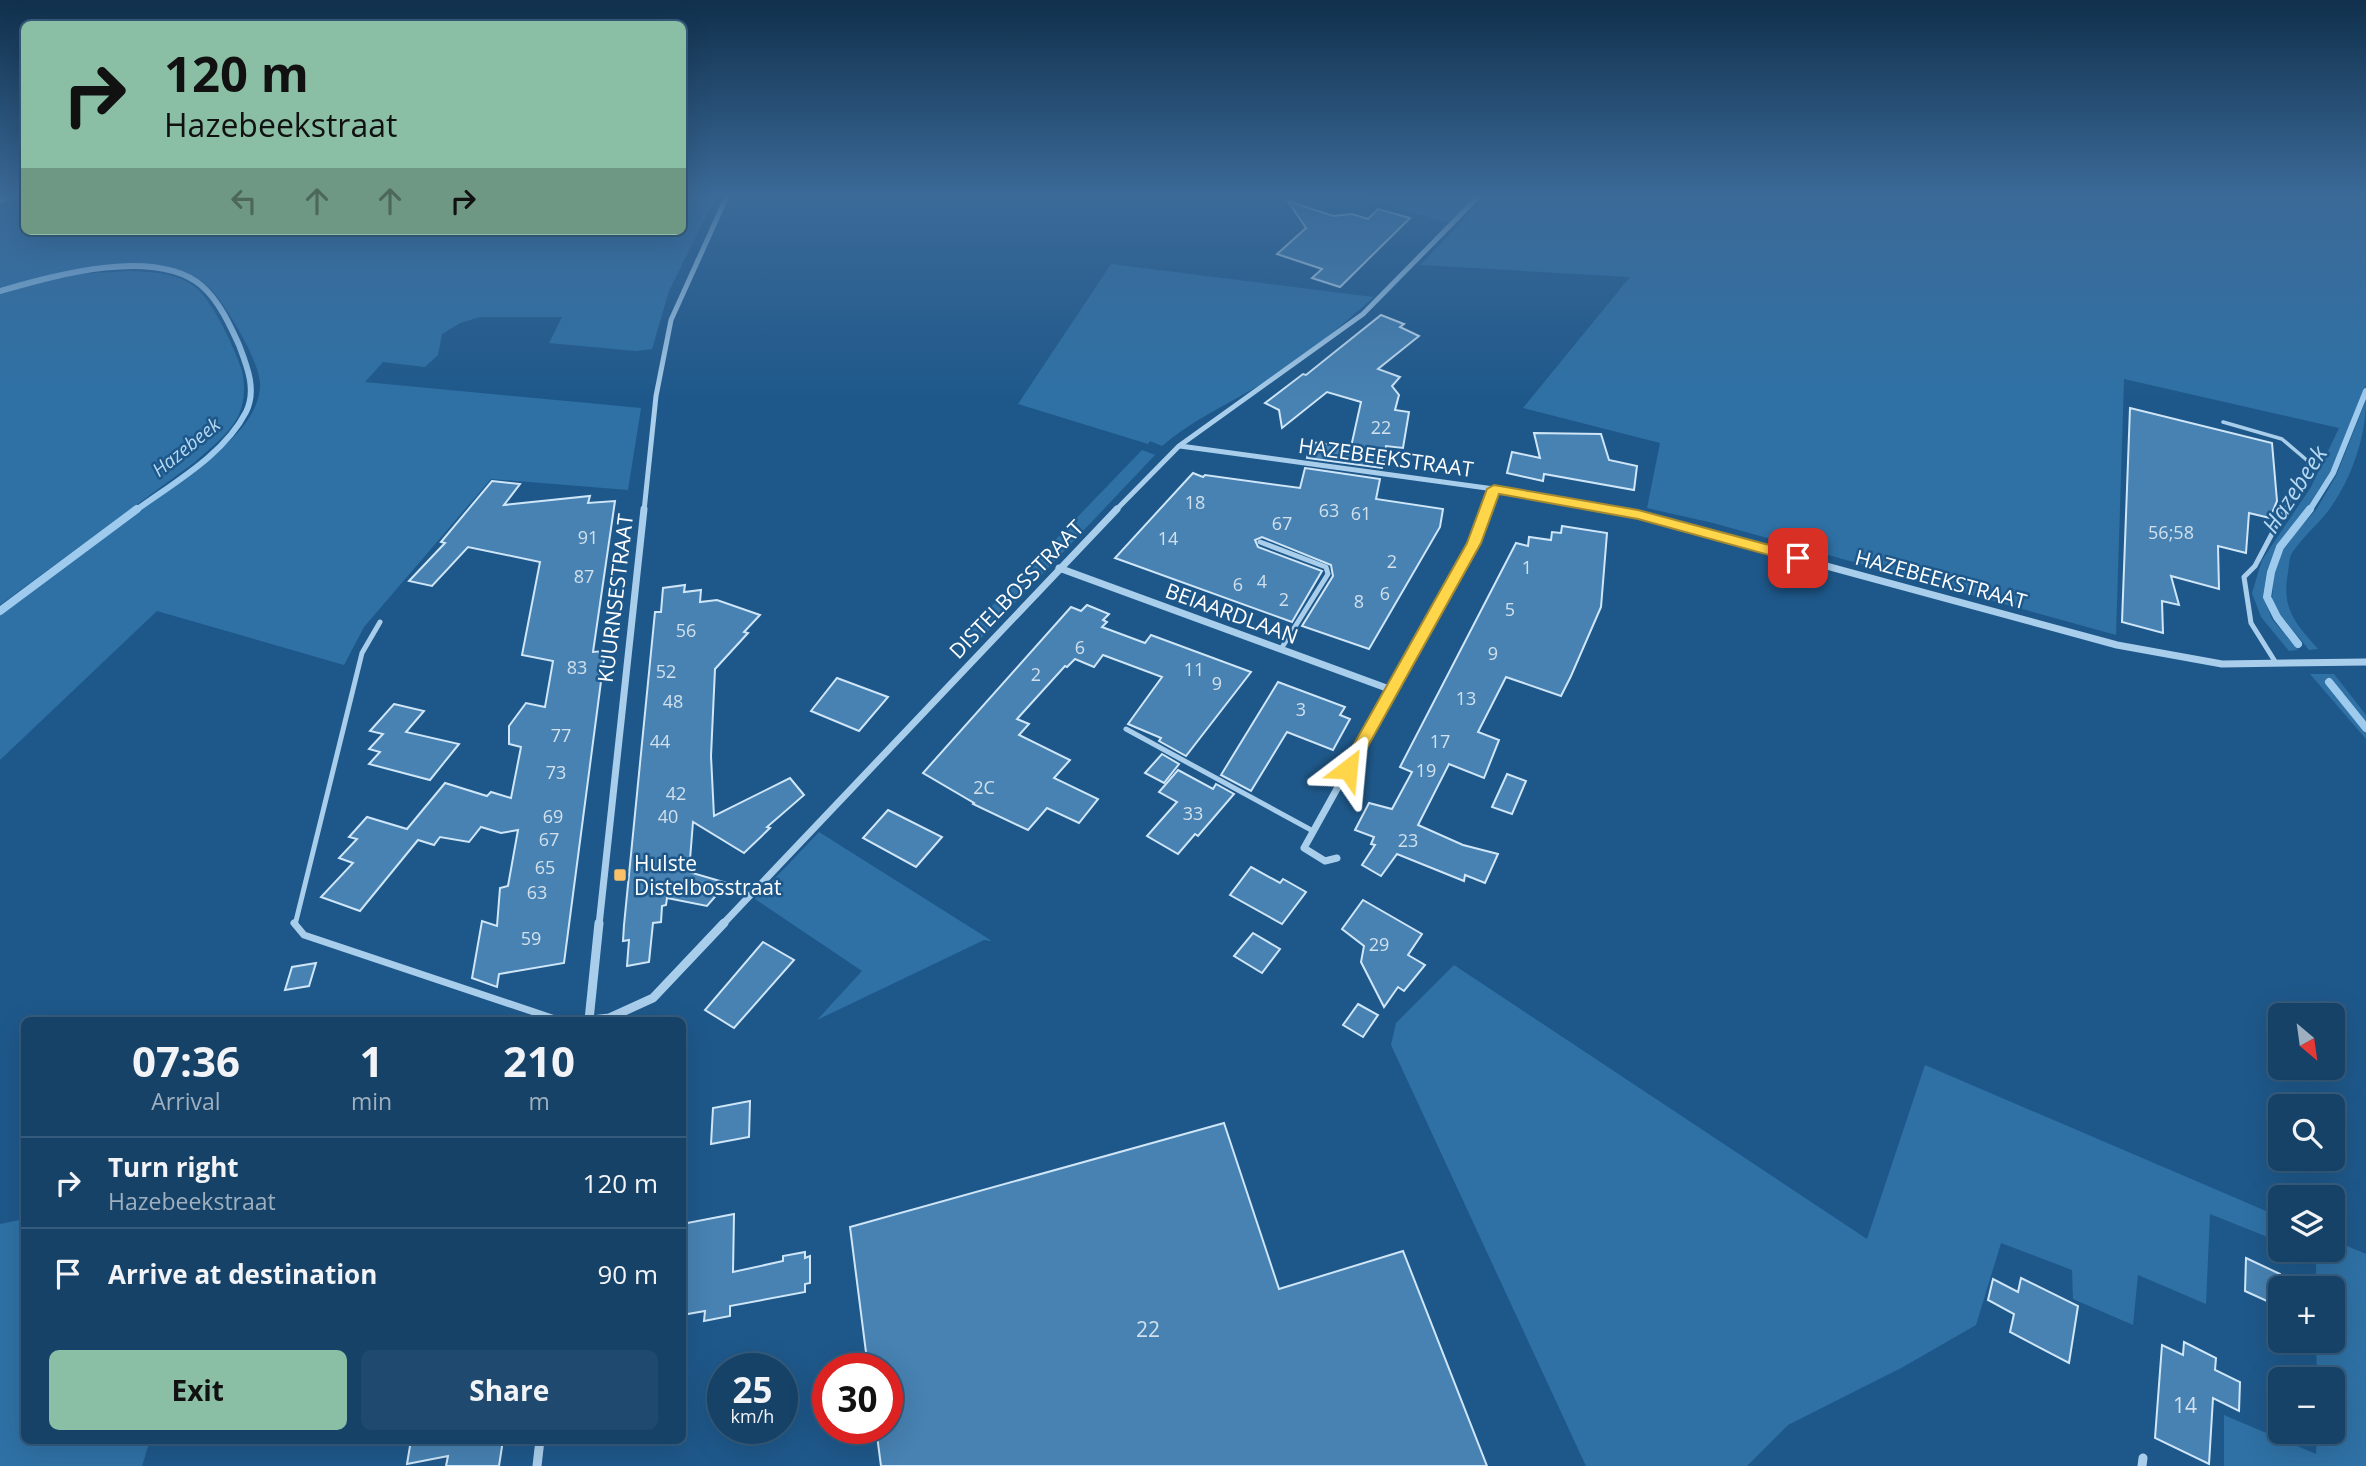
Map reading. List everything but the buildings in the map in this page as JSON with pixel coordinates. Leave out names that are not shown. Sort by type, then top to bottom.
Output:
[{"type":"street","name":"KUURNSESTRAAT","points":[[591,1017],[656,396],[671,320],[696,262]]},
{"type":"street","name":"DISTELBOSSTRAAT","points":[[611,1017],[653,998],[1059,568],[1179,446],[1363,314],[1414,262]]},
{"type":"street","name":"HAZEBEEKSTRAAT","points":[[1179,446],[1494,489],[1638,514],[2118,645],[2222,664],[2366,662]]},
{"type":"street","points":[[1337,858],[1325,861],[1304,848],[1474,543],[1494,489]]},
{"type":"street","name":"BEIAARDLAAN","points":[[1059,568],[1392,690]]},
{"type":"street","points":[[537,1466],[540,1444]]},
{"type":"lane","points":[[2223,422],[2282,439],[2309,462],[2255,566],[2244,577],[2245,609],[2262,646],[2276,664]]},
{"type":"lane","points":[[1260,542],[1326,567],[1328,574],[1281,649]]},
{"type":"lane","points":[[380,622],[362,653],[294,924],[304,935],[549,1017]]},
{"type":"lane","points":[[1126,729],[1313,831]]},
{"type":"shaded area","points":[[0,262],[683,262],[669,291],[652,349],[636,351],[549,343],[562,317],[480,317],[460,323],[442,334],[438,355],[425,367],[383,362],[365,382],[641,408],[628,490],[491,479],[364,627],[344,665],[157,611],[0,760],[0,615],[204,464],[231,440],[247,421],[258,400],[260,388],[256,366],[228,312],[206,285],[184,272],[151,265],[108,265],[64,272],[0,290]]},
{"type":"shaded area","points":[[1422,262],[2366,262],[2366,385],[2331,470],[2296,526],[2276,547],[2267,570],[2263,596],[2272,619],[2298,650],[2289,651],[2261,617],[2252,593],[2262,560],[2311,487],[2339,428],[2124,379],[2116,635],[1713,523],[1647,508],[1660,443],[1523,408],[1630,277],[1420,265]]},
{"type":"shaded area","points":[[1111,264],[1374,297],[1333,333],[1289,366],[1197,421],[1162,446],[1018,404]]},
{"type":"shaded area","points":[[131,271],[172,276],[201,292],[222,325],[242,371],[244,393],[241,409],[226,434],[195,462],[0,605],[0,293],[77,274]]},
{"type":"shaded area","points":[[2366,400],[2360,442],[2345,483],[2331,507],[2290,557],[2287,597],[2292,615],[2318,649],[2309,650],[2272,601],[2274,574],[2281,549],[2316,510],[2336,476]]},
{"type":"shaded area","points":[[1142,450],[1155,455],[974,646],[958,641]]},
{"type":"shaded area","points":[[2310,674],[2334,674],[2366,715],[2366,739]]},
{"type":"shaded area","points":[[819,832],[992,941],[984,940],[817,1020],[862,971],[755,899]]},
{"type":"shaded area","points":[[1454,965],[1867,1239],[1925,1065],[2268,1212],[2268,1237],[2210,1214],[2206,1304],[2138,1275],[2133,1325],[2073,1299],[2072,1270],[2001,1243],[1976,1325],[1903,1367],[1788,1425],[1747,1466],[1586,1466],[1391,1045],[1396,1023]]},
{"type":"shaded area","points":[[21,1220],[21,1444],[149,1444],[142,1466],[0,1466],[0,1224]]},
{"type":"shaded area","points":[[2345,1245],[2366,1254],[2366,1466],[2224,1466],[2224,1415],[2268,1434],[2268,1444],[2292,1444],[2316,1454],[2316,1444],[2345,1444],[2345,1367],[2317,1367],[2316,1353],[2345,1353],[2345,1276],[2316,1276],[2316,1262],[2345,1262]]},
{"type":"waterway","name":"Hazebeek","points":[[0,291],[75,272],[131,266],[158,268],[182,274],[202,286],[224,314],[239,345],[250,378],[251,395],[246,412],[225,442],[211,455],[135,511]]},
{"type":"waterway","name":"Hazebeek","points":[[2309,511],[2333,473],[2366,391]]},
{"type":"waterway","name":"Hazebeek","points":[[0,611],[137,509]]},
{"type":"waterway","name":"Hazebeek","points":[[2298,644],[2277,617],[2267,597],[2271,572],[2280,547],[2310,509]]},
{"type":"waterway","name":"Hazebeek","points":[[2329,682],[2366,728]]},
{"type":"place","name":"Hulste Distelbosstraat","points":[[620,875]]},
{"type":"route","points":[[1348,769],[1474,543],[1494,489],[1638,514],[1798,558]]}]
